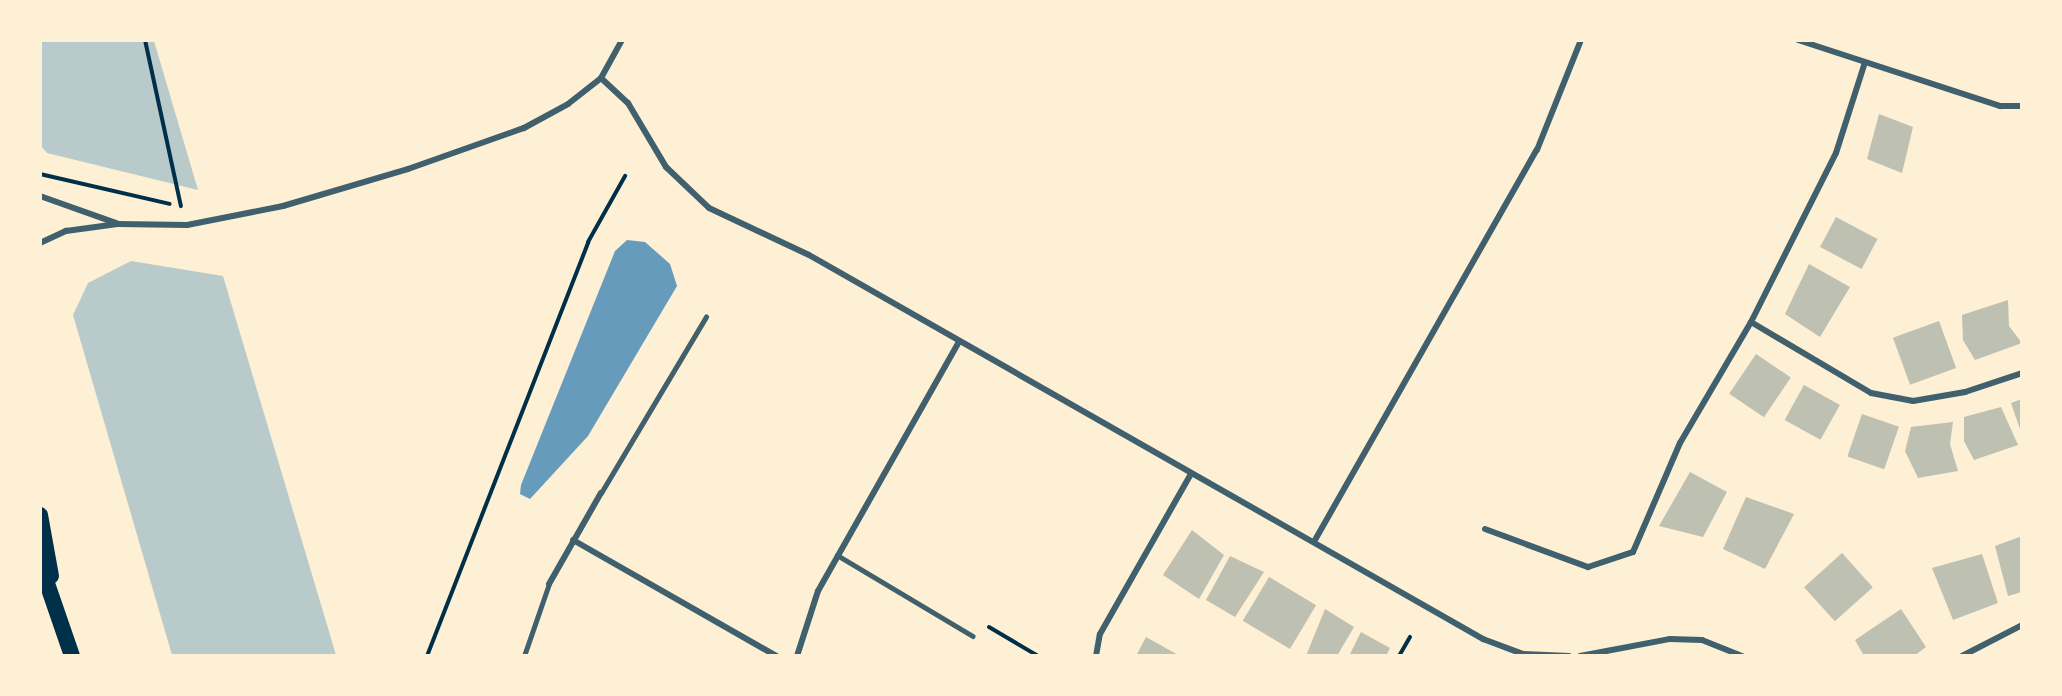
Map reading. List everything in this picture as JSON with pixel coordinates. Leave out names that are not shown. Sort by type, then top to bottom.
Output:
[{"type":"highway","points":[[40,514],[56,603]]},
{"type":"highway","points":[[40,563],[56,603],[72,656]]},
{"type":"street","points":[[40,243],[66,231],[118,224],[187,225],[283,206],[503,136],[568,104],[601,78],[622,40]]},
{"type":"street","points":[[1315,540],[1537,150],[1581,40]]},
{"type":"street","points":[[1798,40],[1864,65],[2000,106],[2022,106]]},
{"type":"street","points":[[1485,529],[1588,567],[1634,552],[1680,443],[1751,322],[1836,153],[1864,65]]},
{"type":"street","points":[[601,78],[628,103],[666,167],[709,208],[809,255],[1191,474],[1315,540],[1483,639],[1523,654],[1569,656]]},
{"type":"street","points":[[40,196],[118,224]]},
{"type":"street","points":[[1751,322],[1882,395],[1913,401],[1965,392],[2022,373]]},
{"type":"street","points":[[797,656],[814,601],[837,555],[959,342]]},
{"type":"street","points":[[1095,656],[1100,634],[1191,474]]},
{"type":"street","points":[[549,584],[601,493]]},
{"type":"street","points":[[573,540],[776,656]]},
{"type":"street","points":[[1962,656],[2022,625]]},
{"type":"street","points":[[1580,656],[1670,639],[1702,640],[1742,656]]},
{"type":"lane","points":[[601,493],[706,317]]},
{"type":"lane","points":[[837,555],[973,636]]},
{"type":"lane","points":[[524,656],[549,584]]},
{"type":"path","points":[[146,40],[180,206],[187,225]]},
{"type":"path","points":[[40,174],[180,206]]},
{"type":"path","points":[[428,656],[588,242],[625,176]]},
{"type":"path","points":[[1399,656],[1410,637]]},
{"type":"shaded area","points":[[41,41],[154,41],[198,190],[47,153],[41,146]]},
{"type":"shaded area","points":[[131,261],[223,276],[336,655],[172,655],[73,315],[88,283]]},
{"type":"water","points":[[627,240],[645,242],[670,264],[677,286],[588,436],[530,499],[520,494],[521,485],[615,251]]},
{"type":"building","points":[[1879,114],[1913,127],[1902,173],[1867,159]]},
{"type":"building","points":[[1836,217],[1877,239],[1862,269],[1820,247]]},
{"type":"building","points":[[1809,264],[1850,287],[1820,337],[1785,314]]},
{"type":"building","points":[[2008,300],[2009,326],[2022,343],[1975,360],[1963,340],[1962,315]]},
{"type":"building","points":[[1939,321],[1956,368],[1910,385],[1893,338]]},
{"type":"building","points":[[1756,354],[1791,377],[1764,417],[1729,394]]},
{"type":"building","points":[[1804,385],[1840,405],[1820,440],[1785,420]]},
{"type":"building","points":[[2022,399],[2022,432],[2021,432],[2011,403]]},
{"type":"building","points":[[2001,407],[2018,445],[1974,460],[1964,441],[1964,417]]},
{"type":"building","points":[[1862,414],[1899,427],[1884,469],[1847,457]]},
{"type":"building","points":[[1953,422],[1950,444],[1958,471],[1918,478],[1905,451],[1911,427]]},
{"type":"building","points":[[1690,472],[1727,492],[1703,537],[1659,526]]},
{"type":"building","points":[[1746,497],[1794,514],[1765,569],[1723,549]]},
{"type":"building","points":[[1192,530],[1224,555],[1199,599],[1163,575]]},
{"type":"building","points":[[2022,536],[2022,592],[2008,596],[1995,546]]},
{"type":"building","points":[[1842,553],[1873,587],[1835,621],[1804,587]]},
{"type":"building","points":[[1982,554],[1998,603],[1953,620],[1932,568]]},
{"type":"building","points":[[1230,556],[1264,572],[1235,617],[1206,600]]},
{"type":"building","points":[[1269,577],[1316,605],[1290,649],[1243,621]]},
{"type":"building","points":[[1325,609],[1354,627],[1337,656],[1306,656]]},
{"type":"building","points":[[1901,609],[1926,647],[1914,656],[1864,656],[1855,640]]},
{"type":"building","points":[[1361,632],[1390,648],[1386,656],[1349,656]]},
{"type":"building","points":[[1146,637],[1180,656],[1136,656]]}]
